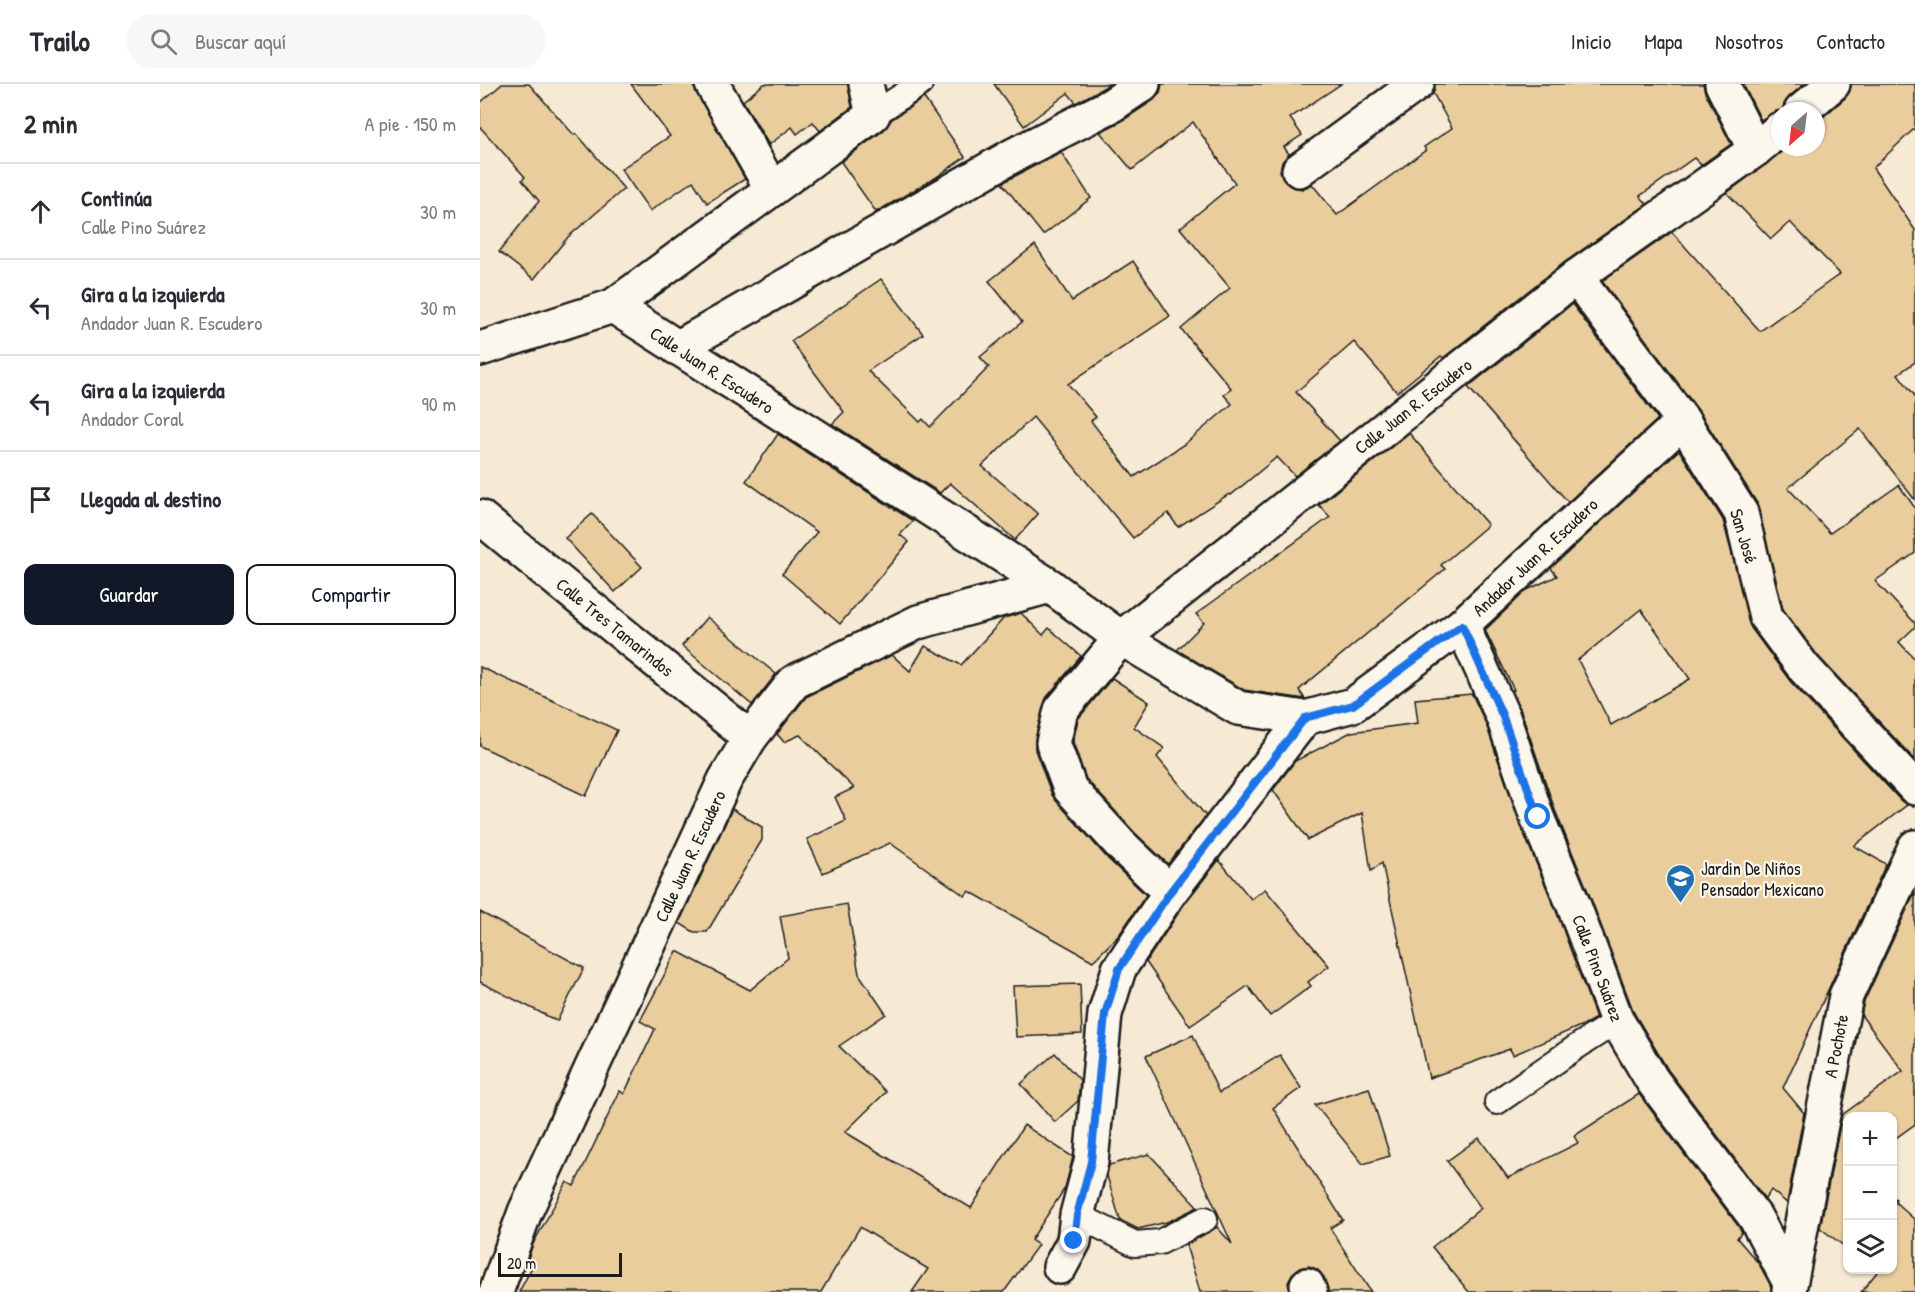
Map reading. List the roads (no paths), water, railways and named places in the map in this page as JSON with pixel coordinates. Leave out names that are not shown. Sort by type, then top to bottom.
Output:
[{"type":"street","points":[[712,84],[772,189]]},
{"type":"street","points":[[677,348],[1012,156],[1112,105],[1143,84]]},
{"type":"street","points":[[1299,170],[1417,84]]},
{"type":"street","points":[[1722,84],[1755,150]]},
{"type":"street","points":[[1812,102],[1833,84]]},
{"type":"street","points":[[480,349],[613,306],[772,189],[869,99]]},
{"type":"street","name":"Calle Juan R. Escudero","points":[[613,306],[1050,586],[1121,638],[1576,277],[1771,137]]},
{"type":"street","name":"San José","points":[[1576,277],[1683,421],[1741,513],[1766,617],[1804,668],[1915,788]]},
{"type":"street","name":"Andador Juan R. Escudero","points":[[1121,638],[1238,708],[1305,718],[1353,705],[1462,625],[1683,421]]},
{"type":"street","name":"Calle Tres Tamarindos","points":[[480,517],[750,738]]},
{"type":"street","name":"Calle Juan R. Escudero","points":[[496,1292],[530,1201],[725,780],[750,738],[794,682],[918,622],[1050,586]]},
{"type":"street","name":"Calle Pino Suárez","points":[[1462,625],[1503,717],[1538,817],[1617,1021],[1652,1080],[1755,1217],[1789,1286]]},
{"type":"street","points":[[1121,638],[1061,710],[1053,743],[1070,789],[1122,846],[1170,892]]},
{"type":"street","points":[[1060,1267],[1074,1241],[1077,1215],[1091,1162],[1105,1014],[1119,969],[1170,892],[1305,718]]},
{"type":"street","name":"A Pochote","points":[[1789,1286],[1846,996],[1915,847]]},
{"type":"lane","points":[[869,99],[920,84]]},
{"type":"lane","points":[[1497,1102],[1617,1021]]},
{"type":"lane","points":[[1077,1215],[1135,1244],[1160,1242],[1205,1219]]},
{"type":"place","name":"Jardin De Niños Pensador Mexicano","points":[[1680,904]]}]
